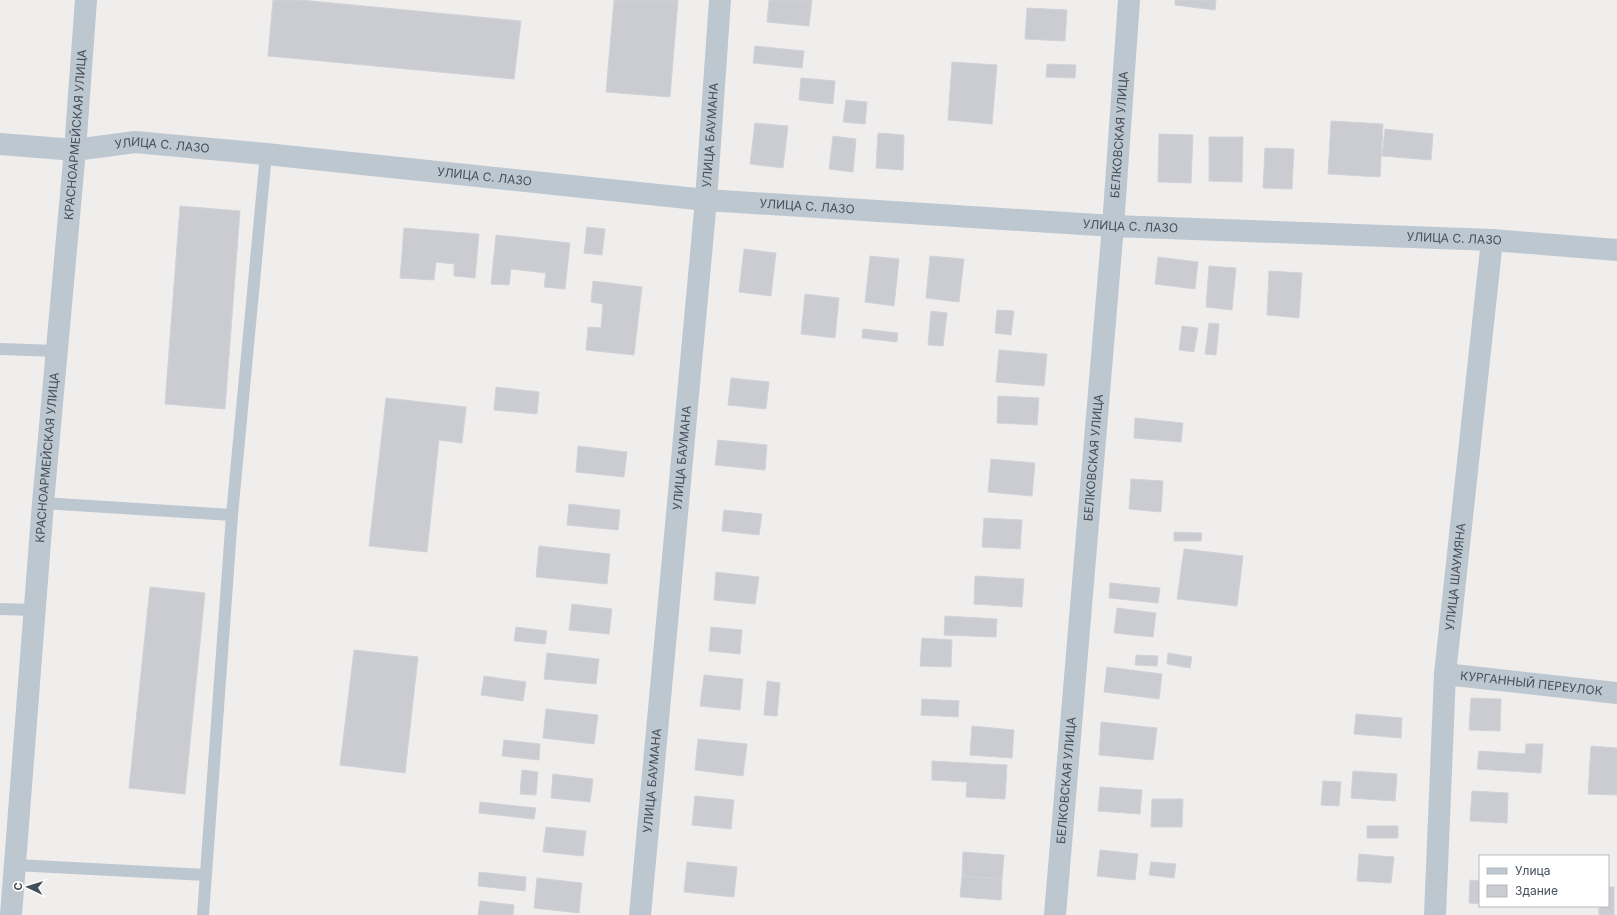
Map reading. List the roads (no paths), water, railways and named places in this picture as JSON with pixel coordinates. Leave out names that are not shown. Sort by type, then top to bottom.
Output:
[{"type":"street","name":"КРАСНОАРМЕЙСКАЯ УЛИЦА","points":[[11,915],[43,503],[75,150],[86,0]]},
{"type":"street","name":"УЛИЦА БАУМАНА","points":[[640,915],[706,200],[720,0]]},
{"type":"street","name":"БЕЛКОВСКАЯ УЛИЦА","points":[[1055,915],[1113,226],[1129,0]]},
{"type":"street","name":"УЛИЦА С. ЛАЗО","points":[[0,144],[75,150],[135,142],[266,154],[706,200],[1113,226],[1492,240],[1617,250]]},
{"type":"street","name":"УЛИЦА ШАУМЯНА","points":[[1435,915],[1445,674],[1492,240]]},
{"type":"street","name":"КУРГАННЫЙ ПЕРЕУЛОК","points":[[1445,674],[1617,693]]},
{"type":"lane","points":[[203,915],[232,514],[266,154]]},
{"type":"lane","points":[[0,349],[57,351]]},
{"type":"lane","points":[[43,503],[232,514]]},
{"type":"lane","points":[[0,609],[35,610]]},
{"type":"lane","points":[[15,864],[206,875]]}]
